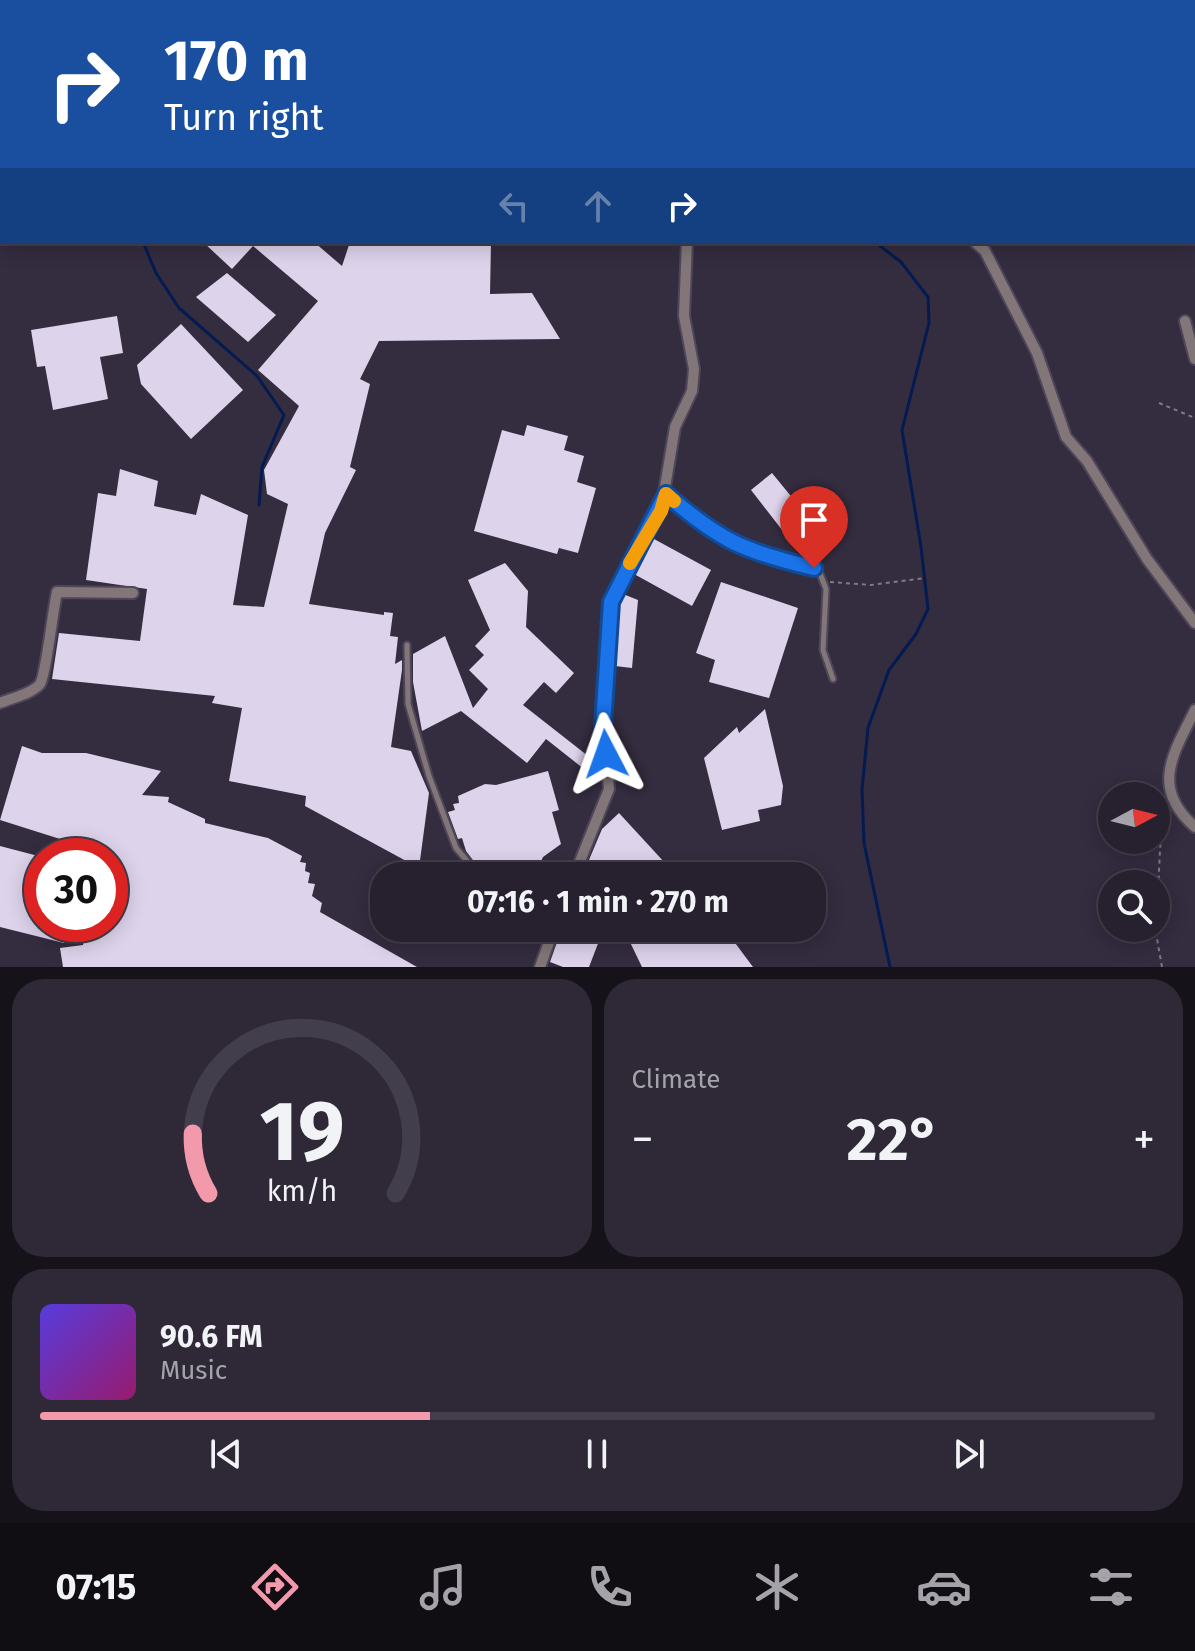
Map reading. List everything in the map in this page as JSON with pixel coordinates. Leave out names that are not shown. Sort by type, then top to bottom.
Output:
[{"type":"street","points":[[580,862],[609,789],[603,725],[611,602],[666,494],[675,427],[692,391],[694,369],[684,316],[687,244]]},
{"type":"street","points":[[977,244],[985,251],[1037,353],[1066,437],[1087,461],[1147,559],[1195,623]]},
{"type":"street","points":[[1185,321],[1195,359]]},
{"type":"street","points":[[0,703],[38,687],[45,673],[48,629],[57,592],[133,593]]},
{"type":"street","points":[[1195,710],[1168,771],[1167,786],[1181,814],[1195,827]]},
{"type":"street","points":[[540,967],[549,942]]},
{"type":"lane","points":[[666,494],[698,522],[732,544],[814,568],[825,581],[823,650],[833,679]]},
{"type":"lane","points":[[407,645],[408,704],[429,776],[456,848],[468,862]]},
{"type":"path","points":[[1159,403],[1195,418]]},
{"type":"path","points":[[825,581],[871,585],[925,578]]},
{"type":"path","points":[[1162,967],[1156,933],[1162,809],[1174,800]]},
{"type":"building","points":[[205,244],[316,244],[342,266],[349,244],[491,244],[490,294],[532,293],[560,339],[379,341],[360,379],[370,384],[350,467],[356,470],[325,533],[309,604],[384,615],[384,612],[393,613],[390,636],[398,637],[395,664],[402,660],[402,670],[391,747],[411,751],[429,793],[420,862],[408,862],[305,806],[306,796],[229,781],[242,708],[212,703],[215,696],[52,679],[59,633],[140,641],[147,589],[86,580],[98,493],[116,496],[120,469],[158,481],[154,506],[196,515],[201,494],[248,515],[233,605],[264,607],[288,504],[267,494],[264,470],[299,406],[258,370],[318,301],[253,246],[232,269]]},
{"type":"building","points":[[227,273],[276,315],[248,342],[196,297]]},
{"type":"building","points":[[117,316],[123,353],[100,357],[108,399],[53,410],[45,366],[37,367],[31,330]]},
{"type":"building","points":[[181,324],[243,390],[191,439],[141,384],[137,365]]},
{"type":"building","points":[[527,425],[568,436],[564,450],[584,456],[577,482],[596,488],[578,553],[559,548],[557,554],[474,531],[502,430],[524,436]]},
{"type":"building","points":[[772,473],[808,517],[786,535],[751,490]]},
{"type":"building","points":[[654,539],[711,570],[692,606],[634,574]]},
{"type":"building","points":[[505,563],[528,591],[526,627],[574,673],[556,693],[544,682],[523,705],[597,763],[589,773],[546,739],[527,763],[461,711],[422,731],[413,682],[413,654],[445,636],[473,708],[488,689],[469,670],[484,655],[475,646],[490,630],[468,580]]},
{"type":"building","points":[[721,582],[798,608],[769,698],[709,682],[715,660],[696,653]]},
{"type":"building","points":[[623,594],[638,600],[632,668],[615,666],[619,604]]},
{"type":"building","points":[[765,709],[783,786],[781,805],[758,810],[760,821],[722,830],[704,758],[737,727],[739,733]]},
{"type":"building","points":[[22,746],[42,753],[86,753],[161,771],[142,795],[169,797],[168,802],[205,819],[205,823],[268,838],[302,856],[300,862],[306,863],[305,871],[310,873],[308,883],[315,884],[312,896],[322,903],[320,912],[417,967],[63,967],[60,948],[83,945],[83,942],[128,942],[128,838],[57,838],[0,820]]},
{"type":"building","points":[[548,771],[559,810],[552,812],[561,844],[541,862],[474,862],[462,838],[458,839],[448,812],[455,810],[453,804],[459,803],[458,796],[485,784],[496,785]]},
{"type":"building","points":[[619,813],[664,862],[588,862],[602,829]]},
{"type":"building","points":[[0,846],[24,852],[24,933],[0,927]]},
{"type":"building","points":[[557,942],[599,942],[589,967],[563,967],[550,962]]},
{"type":"building","points":[[630,942],[734,942],[753,967],[642,967]]},
{"type":"waterway","points":[[144,244],[156,273],[179,308],[257,376],[284,415],[262,467],[259,505]]},
{"type":"waterway","points":[[878,244],[901,262],[928,297],[929,323],[902,430],[928,609],[916,634],[889,670],[868,728],[862,789],[864,843],[890,967]]},
{"type":"slow traffic","points":[[630,563],[661,511],[666,494],[674,501]]},
{"type":"route","points":[[606,754],[603,725],[611,602],[621,577],[661,511],[666,494],[698,522],[732,544],[769,558],[814,568]]}]
